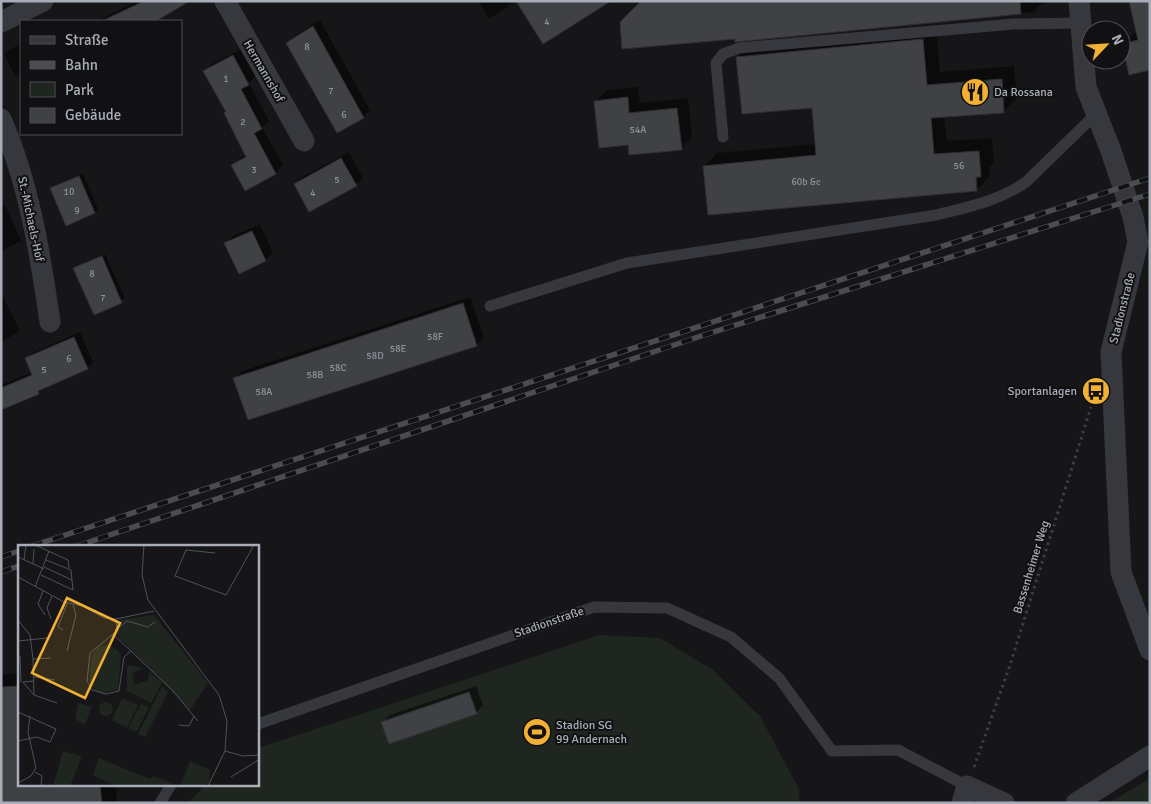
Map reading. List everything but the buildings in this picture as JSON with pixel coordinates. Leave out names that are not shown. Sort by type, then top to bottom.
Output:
[{"type":"street","points":[[1,22],[42,1]]},
{"type":"street","name":"Hermannshof","points":[[225,1],[304,141]]},
{"type":"street","name":"Stadionstraße","points":[[1079,1],[1081,23]]},
{"type":"street","name":"Stadionstraße","points":[[1085,70],[1086,87],[1111,151],[1133,217],[1138,242],[1110,352],[1121,572],[1150,650]]},
{"type":"street","name":"St.-Michaels-Hof","points":[[1,119],[16,154],[39,252],[50,322]]},
{"type":"street","points":[[1076,803],[1150,756]]},
{"type":"street","name":"Stadionstraße","points":[[964,795],[1004,803]]},
{"type":"lane","points":[[723,137],[716,63],[723,54],[739,48],[1014,24],[1081,23]]},
{"type":"lane","points":[[490,306],[627,263],[927,216],[985,202],[1013,191],[1026,182],[1051,161],[1096,114]]},
{"type":"lane","name":"Stadionstraße","points":[[259,724],[594,607],[667,608],[731,637],[779,678],[832,752],[898,750],[964,795]]},
{"type":"lane","points":[[160,803],[170,786]]},
{"type":"path","name":"Bassenheimer Weg","points":[[964,795],[1009,668],[1092,403]]},
{"type":"green space","name":"Stadion SG 99 Andernach","points":[[600,635],[660,638],[713,670],[760,716],[798,787],[800,803],[188,803],[204,786],[259,786],[259,748]]},
{"type":"green space","points":[[1150,778],[1150,803],[1109,803]]},
{"type":"railway","points":[[35,545],[1150,178]]},
{"type":"railway","points":[[80,545],[698,337],[1150,194]]},
{"type":"railway","points":[[1,557],[18,551]]},
{"type":"railway","points":[[1,572],[18,566]]},
{"type":"place","name":"Da Rossana","points":[[975,92]]},
{"type":"place","name":"Sportanlagen","points":[[1096,391]]},
{"type":"place","name":"Stadion SG 99 Andernach","points":[[537,732]]}]
